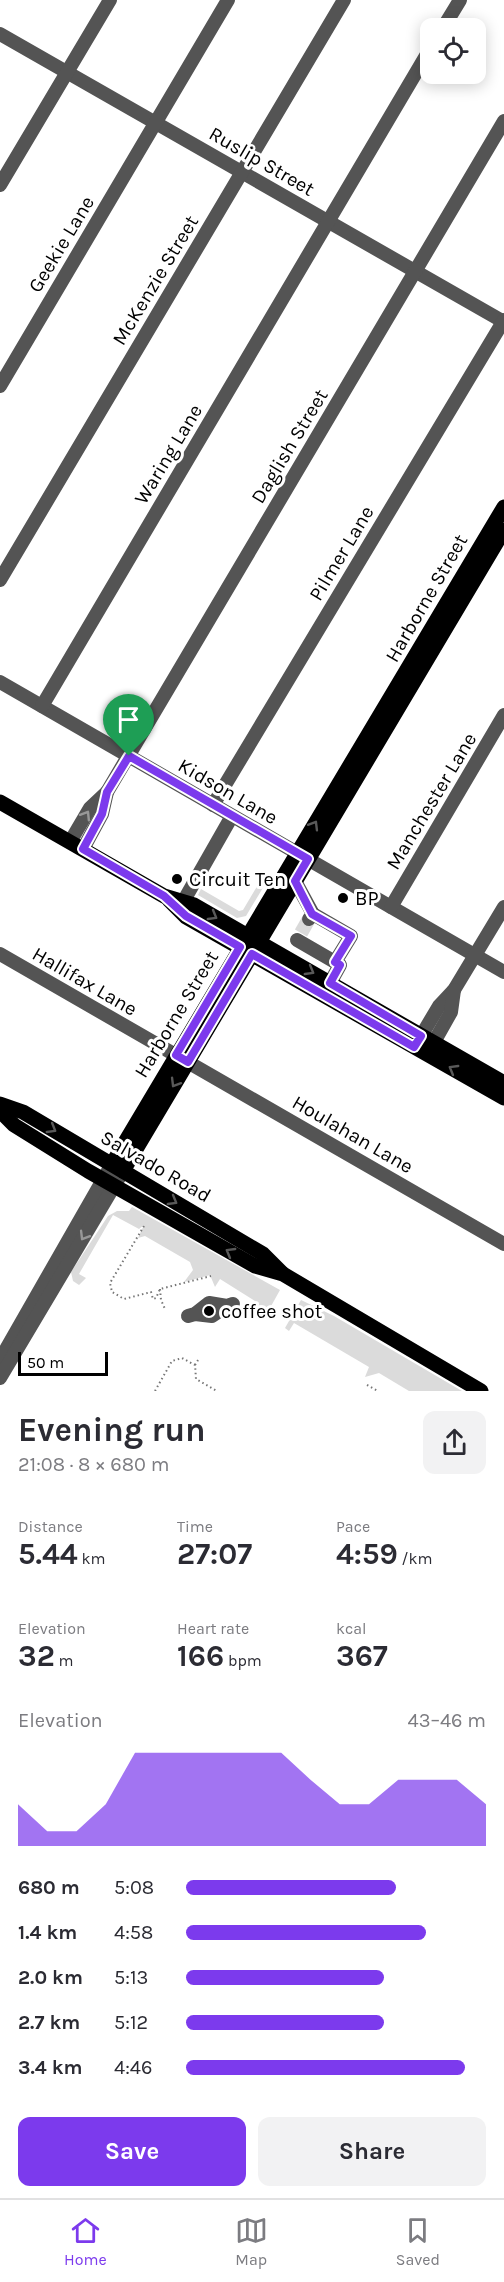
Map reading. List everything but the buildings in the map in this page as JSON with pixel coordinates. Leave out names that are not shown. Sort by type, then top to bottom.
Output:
[{"type":"main road","name":"Harborne Street","points":[[249,945],[295,881],[303,856],[504,507]]},
{"type":"main road","name":"Harborne Street","points":[[117,1168],[249,945],[504,530]]},
{"type":"main road","points":[[0,802],[164,896],[195,906],[249,945],[287,958],[330,983],[504,1098]]},
{"type":"main road","points":[[164,896],[186,916],[249,945],[424,1045],[504,1083]]},
{"type":"main road","name":"Salvado Road","points":[[0,1104],[23,1112],[263,1254],[283,1274]]},
{"type":"main road","name":"Salvado Road","points":[[0,1111],[14,1125],[109,1183],[255,1266],[283,1274],[482,1391]]},
{"type":"street","points":[[0,185],[110,0]]},
{"type":"street","name":"Geekie Lane","points":[[0,386],[228,0]]},
{"type":"street","name":"McKenzie Street","points":[[0,580],[344,0]]},
{"type":"street","points":[[449,18],[460,0]]},
{"type":"street","name":"Ruslip Street","points":[[0,34],[504,321]]},
{"type":"street","name":"Waring Lane","points":[[42,706],[420,66]]},
{"type":"street","name":"Daglish Street","points":[[76,846],[102,814],[107,792],[504,121]]},
{"type":"street","name":"Pilmer Lane","points":[[213,804],[504,321]]},
{"type":"street","name":"Kidson Lane","points":[[0,682],[504,972]]},
{"type":"street","name":"Manchester Lane","points":[[391,907],[504,715]]},
{"type":"street","points":[[183,902],[206,872],[232,816]]},
{"type":"street","points":[[295,881],[311,916],[351,936],[335,962]]},
{"type":"street","points":[[424,1045],[439,1006],[454,990],[504,907]]},
{"type":"street","points":[[287,958],[299,937],[340,965],[330,983]]},
{"type":"street","name":"Hallifax Lane","points":[[0,954],[182,1059]]},
{"type":"street","name":"Houlahan Lane","points":[[182,1059],[504,1244]]},
{"type":"street","name":"Harborne Street","points":[[0,1378],[117,1168]]},
{"type":"street","name":"Harborne Street","points":[[0,1360],[109,1183]]},
{"type":"street","points":[[192,1315],[209,1303],[230,1305]]},
{"type":"path","points":[[144,1226],[110,1283],[112,1292],[124,1299],[151,1292],[153,1299],[156,1298],[160,1289]]},
{"type":"path","points":[[160,1289],[211,1276]]},
{"type":"path","points":[[160,1289],[165,1309]]},
{"type":"path","points":[[155,1391],[172,1361],[182,1358],[195,1365]]},
{"type":"path","points":[[198,1360],[195,1365],[196,1379],[218,1391]]},
{"type":"path","points":[[368,1385],[378,1391]]},
{"type":"shaded area","points":[[259,883],[264,886],[246,916],[237,918],[198,895],[201,889],[239,911],[243,910]]},
{"type":"shaded area","points":[[132,1207],[280,1290],[265,1317],[250,1308],[255,1301],[220,1279],[215,1287],[210,1275],[184,1282],[193,1270],[190,1262],[145,1236],[138,1238],[144,1225],[139,1229],[113,1215],[79,1274],[86,1278],[79,1285],[73,1281],[71,1272],[108,1216],[117,1211],[129,1211]]},
{"type":"shaded area","points":[[301,1300],[334,1316],[462,1391],[409,1391],[379,1373],[365,1377],[369,1367],[294,1323],[289,1331],[285,1328]]},
{"type":"tunnel","points":[[301,933],[309,919]]},
{"type":"place","name":"Circuit Ten","points":[[177,879]]},
{"type":"place","name":"BP","points":[[343,898]]},
{"type":"place","name":"coffee shot","points":[[209,1311]]},
{"type":"route","points":[[129,756],[308,859],[295,881],[312,914],[351,936],[335,962],[340,965],[330,983],[421,1036],[414,1047],[252,954],[188,1062],[176,1055],[240,947],[186,916],[164,896],[83,849],[102,814],[107,792],[129,756]]}]
